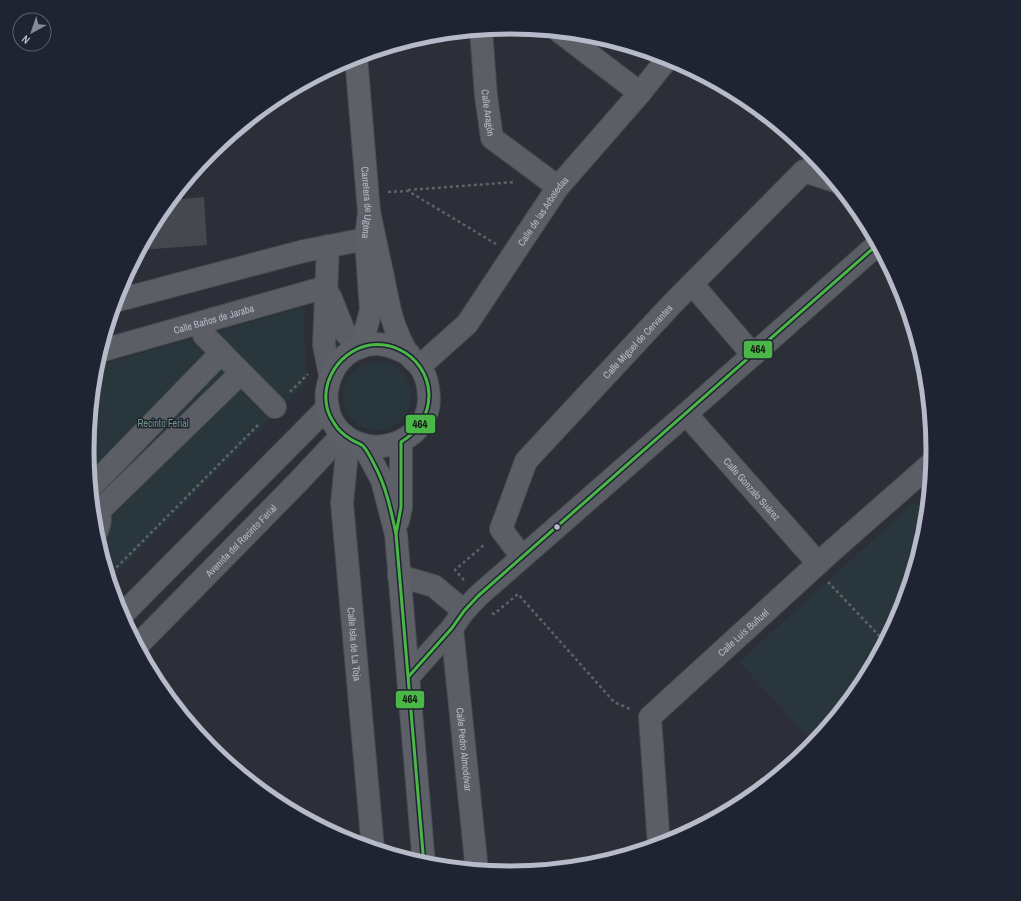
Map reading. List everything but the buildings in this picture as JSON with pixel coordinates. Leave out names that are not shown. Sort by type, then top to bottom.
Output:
[{"type":"main road","name":"Carretera de Ugena","points":[[357,64],[369,203],[366,239],[371,310],[360,347]]},
{"type":"main road","points":[[353,440],[376,447],[388,446],[401,442],[415,432],[425,417],[429,400],[427,382],[392,320],[369,203]]},
{"type":"main road","points":[[414,360],[394,347],[378,344],[360,347],[350,352],[340,361],[328,365],[326,391],[328,407],[333,422],[353,440],[382,480],[396,534],[423,858]]},
{"type":"main road","points":[[396,534],[401,507],[401,442]]},
{"type":"street","name":"Calle Aragón","points":[[481,35],[486,96],[492,138],[558,187]]},
{"type":"street","points":[[569,39],[640,93]]},
{"type":"street","name":"Calle de las Arboledas","points":[[414,360],[467,324],[558,187],[640,93],[664,64]]},
{"type":"street","name":"Calle Miguel de Cervantes","points":[[501,530],[526,461],[692,284],[804,171],[826,178]]},
{"type":"street","points":[[123,299],[304,251],[366,239]]},
{"type":"street","points":[[328,246],[324,345],[328,365]]},
{"type":"street","points":[[409,676],[464,612],[522,557],[874,248]]},
{"type":"street","points":[[692,284],[753,355]]},
{"type":"street","points":[[326,287],[344,331],[360,347]]},
{"type":"street","name":"Calle Baños de Jaraba","points":[[107,349],[326,287]]},
{"type":"street","points":[[204,336],[275,407]]},
{"type":"street","points":[[95,482],[221,353]]},
{"type":"street","points":[[98,504],[241,373]]},
{"type":"street","points":[[126,611],[328,407]]},
{"type":"street","name":"Calle Gonzalo Suárez","points":[[686,414],[821,571]]},
{"type":"street","name":"Avenida del Recinto Ferial","points":[[141,642],[298,482],[353,440]]},
{"type":"street","name":"Calle Isla de La Toja","points":[[353,440],[348,453],[342,503],[372,843]]},
{"type":"street","name":"Calle Luis Buñuel","points":[[650,717],[821,571],[926,468]]},
{"type":"street","points":[[501,530],[522,557]]},
{"type":"street","points":[[399,576],[434,586],[464,612]]},
{"type":"street","name":"Calle Pedro Almodóvar","points":[[464,612],[476,865]]},
{"type":"street","points":[[650,717],[659,839]]},
{"type":"path","points":[[369,203],[408,190],[529,181],[538,172]]},
{"type":"path","points":[[408,190],[513,254]]},
{"type":"path","points":[[112,572],[275,407],[328,365]]},
{"type":"path","points":[[501,530],[455,570],[464,612],[494,614],[518,594],[614,702],[650,717]]},
{"type":"path","points":[[821,571],[882,639]]},
{"type":"green space","name":"Recinto Ferial","points":[[303,307],[307,381],[113,576],[102,532],[95,478],[95,423],[103,364]]},
{"type":"green space","points":[[377,362],[390,365],[401,372],[408,383],[411,396],[408,409],[401,420],[390,427],[377,430],[364,427],[353,420],[346,409],[343,396],[346,383],[353,372],[364,365]]},
{"type":"green space","points":[[916,501],[922,509],[913,558],[905,584],[884,635],[857,682],[824,725],[811,739],[739,662]]},
{"type":"transit line","name":"464","points":[[409,676],[452,628],[464,611],[478,596],[874,248]]},
{"type":"transit line","name":"464","points":[[370,345],[386,345],[400,350],[412,357],[421,368],[427,380],[429,394],[427,409],[421,423],[412,434],[401,442],[401,507],[396,534],[385,489],[372,459],[363,446],[347,437],[336,426],[328,411],[326,399],[327,387],[331,375],[338,364],[358,349],[370,345]]},
{"type":"transit line","name":"464","points":[[396,534],[423,858]]}]
